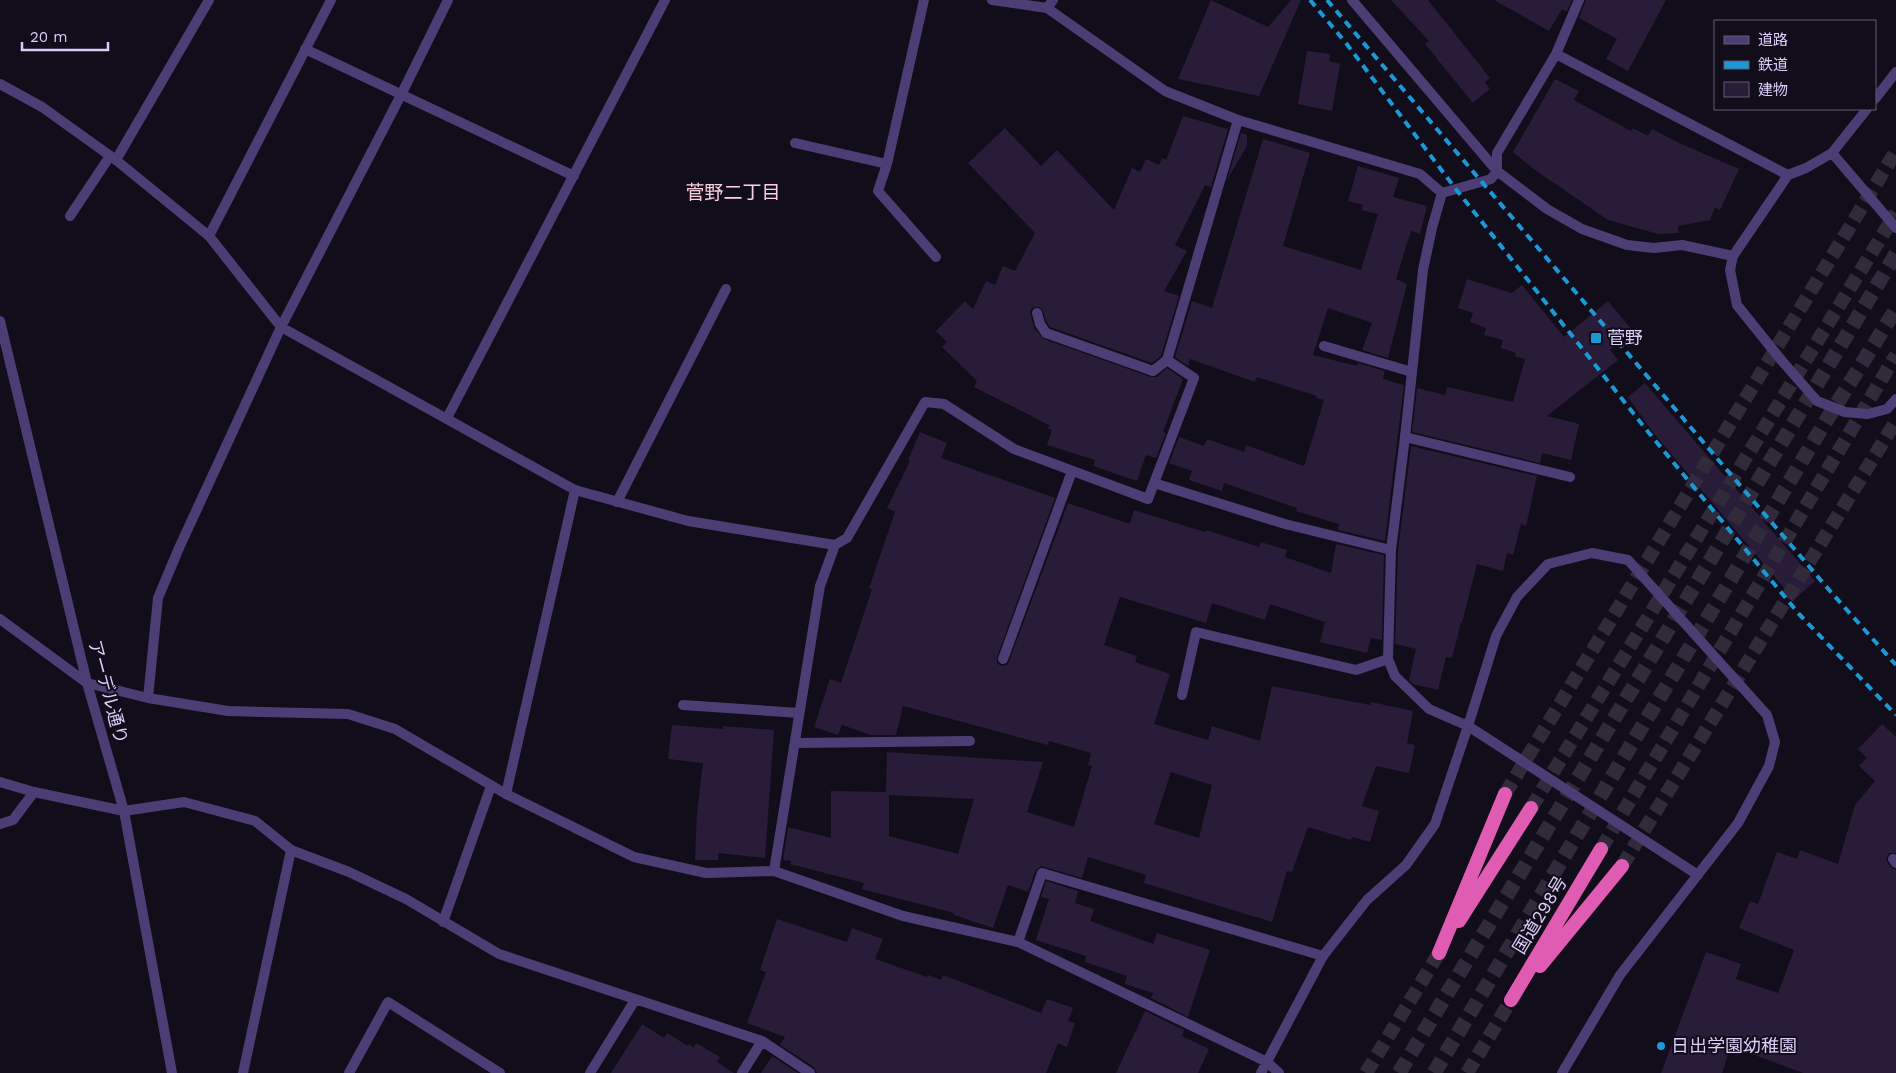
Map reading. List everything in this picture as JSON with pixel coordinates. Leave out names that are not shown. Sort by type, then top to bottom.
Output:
[{"type":"highway","points":[[1505,794],[1439,953],[1531,808]]},
{"type":"highway","name":"国道298号","points":[[1601,849],[1512,1000],[1622,866]]},
{"type":"street","points":[[70,216],[113,158],[209,0]]},
{"type":"street","points":[[209,236],[331,0]]},
{"type":"street","points":[[148,698],[158,598],[179,548],[281,327],[448,0]]},
{"type":"street","points":[[447,418],[665,0]]},
{"type":"street","points":[[924,0],[887,164],[878,192],[936,257]]},
{"type":"street","points":[[992,0],[1050,4],[1165,91],[1238,120],[1420,174],[1442,192]]},
{"type":"street","points":[[1352,0],[1497,171],[1547,209],[1582,228],[1627,245],[1654,248],[1682,245],[1733,256]]},
{"type":"street","points":[[1442,192],[1491,179],[1497,171],[1497,153],[1556,54],[1579,0]]},
{"type":"street","points":[[305,49],[574,176]]},
{"type":"street","points":[[1556,54],[1788,175]]},
{"type":"street","points":[[1876,97],[1896,72]]},
{"type":"street","points":[[0,84],[42,107],[113,158],[209,236],[281,327],[575,490],[688,521],[835,545],[847,538],[925,402],[944,404],[1014,449],[1148,499],[1194,378],[1167,360]]},
{"type":"street","points":[[1866,110],[1832,153],[1806,168],[1788,175],[1733,256],[1730,270],[1737,305],[1817,401],[1845,412],[1868,414],[1887,409],[1896,398]]},
{"type":"street","points":[[1037,313],[1040,324],[1046,334],[1153,371],[1167,360],[1238,120]]},
{"type":"street","points":[[795,143],[887,164]]},
{"type":"street","points":[[1832,153],[1896,228]]},
{"type":"street","points":[[1442,192],[1423,270],[1406,437],[1391,550],[1388,659],[1395,676],[1429,709],[1468,726],[1698,875]]},
{"type":"street","points":[[617,502],[726,289]]},
{"type":"street","name":"アーデル通り","points":[[0,321],[87,683],[124,811],[172,1073]]},
{"type":"street","points":[[1324,346],[1412,372]]},
{"type":"street","points":[[1406,437],[1570,478]]},
{"type":"street","points":[[1003,660],[1072,471]]},
{"type":"street","points":[[1154,483],[1285,524],[1391,550]]},
{"type":"street","points":[[506,794],[575,490]]},
{"type":"street","points":[[774,872],[820,586],[835,545]]},
{"type":"street","points":[[1261,1073],[1324,956],[1367,900],[1406,865],[1435,824],[1496,636],[1517,597],[1548,564],[1592,553],[1628,560],[1767,714],[1775,742],[1769,766],[1738,823],[1620,975],[1562,1073]]},
{"type":"street","points":[[0,619],[87,683],[148,698],[228,711],[348,714],[395,729],[491,786],[634,857],[706,873],[774,872],[903,916],[1018,942],[1267,1062],[1279,1073]]},
{"type":"street","points":[[1182,695],[1196,632],[1356,670],[1388,659]]},
{"type":"street","points":[[683,705],[799,713]]},
{"type":"street","points":[[796,743],[970,741]]},
{"type":"street","points":[[0,782],[34,792],[124,811],[184,802],[255,821],[291,850],[349,872],[406,899],[499,954],[762,1041],[810,1073]]},
{"type":"street","points":[[443,922],[491,786]]},
{"type":"street","points":[[0,824],[13,820],[34,792]]},
{"type":"street","points":[[243,1073],[291,850]]},
{"type":"street","points":[[1018,942],[1042,873],[1324,956]]},
{"type":"street","points":[[590,1073],[635,1000]]},
{"type":"street","points":[[348,1073],[388,1002],[500,1073]]},
{"type":"street","points":[[742,1073],[762,1041]]},
{"type":"building","points":[[1211,0],[1268,27],[1291,0],[1301,0],[1259,96],[1178,79]]},
{"type":"building","points":[[1391,0],[1428,0],[1490,78],[1485,82],[1490,89],[1473,103],[1425,44],[1429,41]]},
{"type":"building","points":[[1494,0],[1572,0],[1567,11],[1562,9],[1549,31]]},
{"type":"building","points":[[1586,0],[1666,0],[1628,71],[1606,59],[1617,39],[1579,18]]},
{"type":"building","points":[[1307,51],[1330,54],[1329,61],[1340,64],[1332,111],[1298,104]]},
{"type":"building","points":[[1555,79],[1579,91],[1574,100],[1631,131],[1633,128],[1648,136],[1652,129],[1739,169],[1720,210],[1715,207],[1710,220],[1678,226],[1679,233],[1658,234],[1608,220],[1535,170],[1513,152]]},
{"type":"building","points":[[1183,116],[1228,129],[1211,187],[1205,185],[1175,245],[1187,251],[1164,291],[1179,296],[1161,356],[1152,363],[1050,327],[1043,311],[1039,307],[1032,308],[1030,312],[1034,328],[1044,339],[1151,377],[1157,377],[1167,368],[1183,379],[1163,432],[1166,433],[1156,458],[1146,455],[1137,481],[1093,466],[1095,460],[1047,445],[1052,430],[1048,429],[1049,425],[974,387],[977,381],[942,347],[947,342],[936,331],[965,301],[973,309],[986,281],[995,285],[1003,266],[1015,271],[1035,233],[968,163],[1005,128],[1041,166],[1057,150],[1114,210],[1132,168],[1140,172],[1146,159],[1159,165],[1162,158],[1166,160]]},
{"type":"building","points":[[1241,133],[1247,135],[1247,146],[1227,180]]},
{"type":"building","points":[[1263,139],[1310,153],[1283,246],[1361,270],[1378,214],[1362,210],[1363,205],[1348,201],[1358,166],[1399,178],[1393,197],[1427,206],[1420,234],[1411,231],[1396,279],[1407,284],[1388,358],[1362,350],[1372,323],[1328,308],[1313,355],[1357,366],[1358,363],[1385,371],[1383,379],[1404,385],[1385,541],[1338,530],[1339,524],[1296,511],[1297,508],[1224,483],[1222,491],[1189,480],[1192,471],[1169,463],[1179,437],[1204,446],[1207,439],[1244,452],[1246,445],[1304,466],[1324,400],[1316,398],[1317,396],[1257,377],[1255,382],[1190,359],[1188,366],[1175,357],[1192,301],[1212,308]]},
{"type":"building","points":[[1467,279],[1512,293],[1522,285],[1564,337],[1608,301],[1633,331],[1610,350],[1618,360],[1547,416],[1579,424],[1571,460],[1542,453],[1540,463],[1412,432],[1417,388],[1445,395],[1447,387],[1513,402],[1525,359],[1515,356],[1516,353],[1501,348],[1503,340],[1484,335],[1486,328],[1470,322],[1473,313],[1458,308]]},
{"type":"building","points":[[1645,383],[1815,581],[1794,600],[1652,431],[1628,397]]},
{"type":"building","points":[[920,432],[947,443],[941,458],[1055,498],[997,657],[997,663],[1001,666],[1007,665],[1009,661],[1068,503],[1130,524],[1134,510],[1259,547],[1261,542],[1287,550],[1285,557],[1331,573],[1336,544],[1384,555],[1382,640],[1371,638],[1367,653],[1320,642],[1325,622],[1270,604],[1265,620],[1212,603],[1206,623],[1120,597],[1104,645],[1137,656],[1135,662],[1170,674],[1154,724],[1208,740],[1212,726],[1260,741],[1272,686],[1370,705],[1371,702],[1413,711],[1407,743],[1415,745],[1409,773],[1376,766],[1362,806],[1379,811],[1370,842],[1352,837],[1351,840],[1308,827],[1292,872],[1287,871],[1272,922],[1144,883],[1146,875],[1088,857],[1082,878],[1041,866],[1036,870],[1028,892],[1008,885],[993,928],[954,915],[954,913],[862,889],[864,883],[790,864],[791,861],[783,860],[788,827],[831,838],[831,791],[886,792],[887,752],[1043,762],[1027,812],[1074,827],[1092,766],[1088,765],[1091,753],[1049,741],[1048,745],[903,706],[896,735],[871,735],[842,725],[838,735],[814,727],[830,679],[841,683],[872,589],[869,588],[895,512],[887,508],[910,461],[908,460]],"holes":[[[1171,772],[1212,785],[1199,838],[1154,824]],[[889,795],[974,799],[958,854],[889,836]]]},
{"type":"building","points":[[1411,446],[1537,476],[1526,526],[1521,524],[1513,555],[1507,553],[1503,571],[1477,564],[1452,658],[1446,657],[1438,690],[1413,684],[1409,680],[1416,649],[1395,644],[1398,551]]},
{"type":"building","points":[[1882,724],[1896,737],[1896,853],[1889,853],[1886,859],[1890,867],[1896,870],[1896,1073],[1803,1073],[1731,1046],[1722,1073],[1661,1073],[1706,952],[1741,964],[1736,979],[1778,993],[1794,950],[1739,928],[1750,901],[1758,904],[1777,852],[1797,859],[1800,850],[1838,864],[1855,805],[1875,781],[1859,766],[1867,758],[1858,749]]},
{"type":"building","points":[[672,725],[774,730],[765,858],[718,853],[718,860],[695,860],[697,813],[703,763],[668,759]]},
{"type":"building","points":[[1046,881],[1078,891],[1075,903],[1094,909],[1090,921],[1153,944],[1157,933],[1210,950],[1188,1017],[1151,998],[1153,993],[1125,984],[1127,976],[1085,962],[1086,956],[1036,940],[1049,899],[1041,897]]},
{"type":"building","points":[[777,919],[847,942],[852,928],[883,939],[875,959],[927,977],[928,975],[941,980],[943,975],[1041,1013],[1047,999],[1073,1008],[1068,1021],[1075,1023],[1067,1047],[1058,1043],[1046,1073],[817,1073],[814,1067],[780,1045],[785,1037],[747,1023],[766,972],[760,970]]},
{"type":"building","points":[[1145,1011],[1184,1030],[1182,1036],[1209,1049],[1198,1073],[1116,1073]]},
{"type":"building","points":[[642,1024],[664,1038],[667,1033],[688,1046],[689,1044],[694,1048],[696,1043],[720,1057],[717,1062],[734,1073],[611,1073]]},
{"type":"building","points":[[772,1056],[798,1073],[761,1073]]},
{"type":"tunnel","points":[[1505,794],[1896,151]]},
{"type":"tunnel","points":[[1531,808],[1896,213]]},
{"type":"tunnel","points":[[1399,1073],[1896,254]]},
{"type":"tunnel","points":[[1434,1073],[1821,429],[1896,309]]},
{"type":"tunnel","points":[[1601,849],[1896,355]]},
{"type":"tunnel","points":[[1622,866],[1896,421]]},
{"type":"tunnel","points":[[1366,1073],[1439,953]]},
{"type":"tunnel","points":[[1467,1073],[1511,1000]]},
{"type":"railway","points":[[1310,0],[1346,43],[1455,188],[1649,433],[1799,614],[1896,715]]},
{"type":"railway","points":[[1327,0],[1830,591],[1896,665]]},
{"type":"place","name":"菅野","points":[[1596,338]]},
{"type":"place","name":"日出学園幼稚園","points":[[1661,1046]]},
{"type":"district","name":"菅野二丁目","points":[[733,192]]}]
